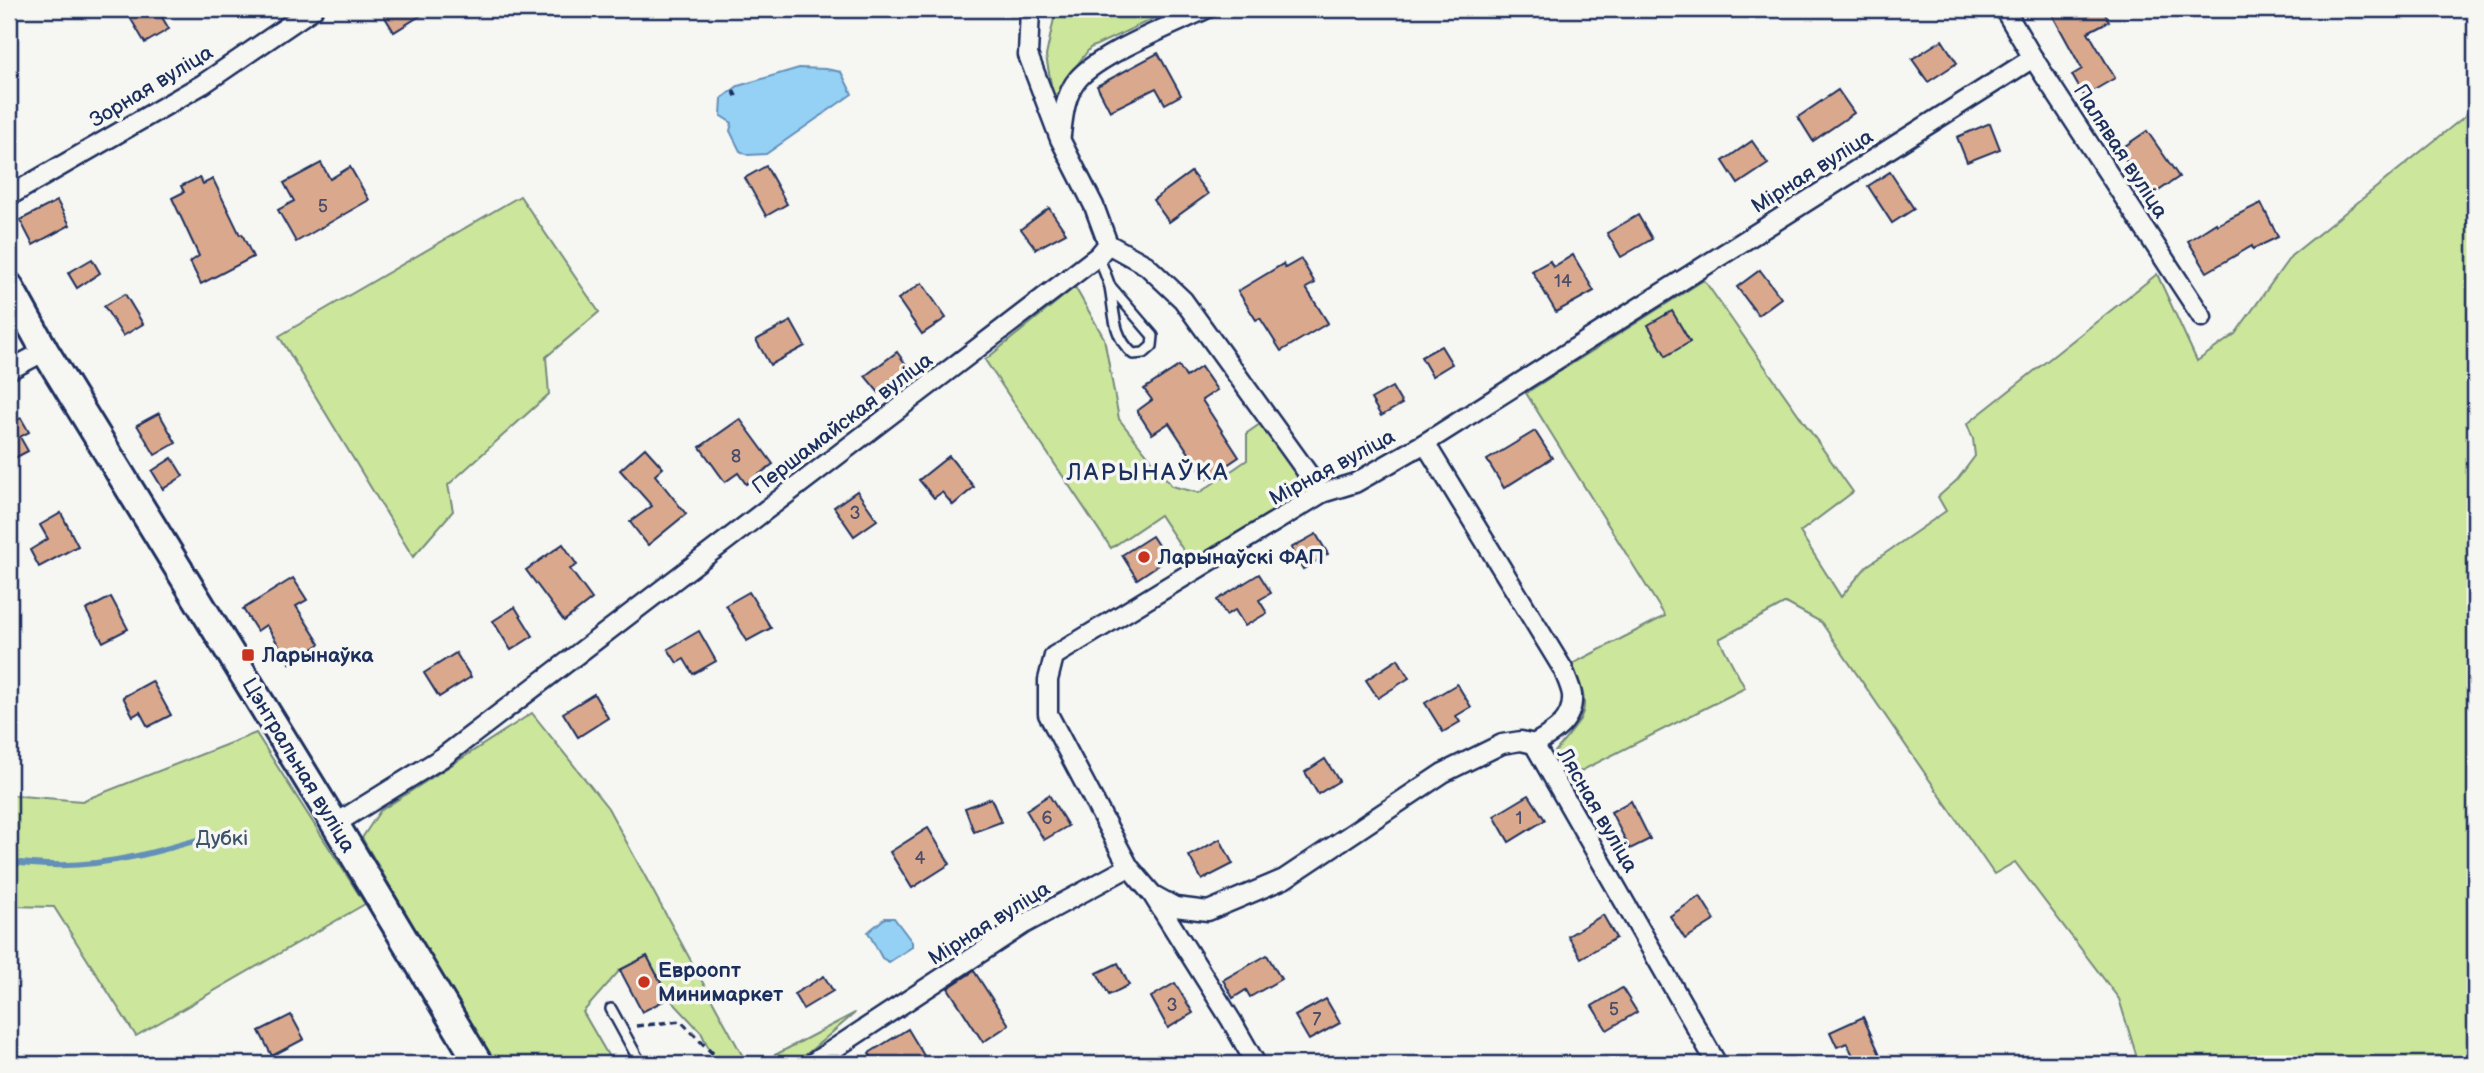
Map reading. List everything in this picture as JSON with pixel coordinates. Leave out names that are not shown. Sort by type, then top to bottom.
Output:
[{"type":"street","name":"Зорная вуліца","points":[[9,196],[203,84],[313,9]]},
{"type":"street","points":[[1030,9],[1028,55],[1060,139],[1094,206],[1103,250],[1146,265],[1183,300],[1322,493]]},
{"type":"street","points":[[1060,139],[1065,104],[1077,79],[1102,60],[1206,9]]},
{"type":"street","name":"Палявая вуліца","points":[[2004,9],[2033,58],[2202,317]]},
{"type":"street","name":"Мірная вуліца","points":[[811,1064],[1024,925],[1129,867],[1048,714],[1048,680],[1054,656],[1322,493],[1355,483],[1425,443],[2033,58]]},
{"type":"street","name":"Першамайская вуліца","points":[[335,824],[443,758],[1103,250]]},
{"type":"street","name":"Цэнтральная вуліца","points":[[9,286],[45,351],[479,1064]]},
{"type":"street","points":[[9,370],[45,351]]},
{"type":"street","name":"Лясная вуліца","points":[[1425,443],[1563,669],[1572,695],[1569,718],[1552,734],[1534,744],[1717,1064]]},
{"type":"street","points":[[1152,894],[1175,907],[1208,911],[1284,879],[1443,774],[1502,744],[1521,741],[1534,744]]},
{"type":"street","points":[[1129,867],[1152,894],[1256,1064]]},
{"type":"lane","points":[[1103,250],[1115,325],[1124,345],[1133,354],[1144,353],[1152,346],[1153,337],[1110,286]]},
{"type":"lane","points":[[611,1009],[641,1064]]},
{"type":"path","points":[[733,90],[738,100]]},
{"type":"path","points":[[611,1009],[638,1027],[681,1021],[710,1051],[729,1064]]},
{"type":"green space","points":[[1056,9],[1170,11],[1090,48],[1064,82],[1055,107],[1046,56]]},
{"type":"green space","points":[[2475,108],[2475,1064],[2139,1064],[2119,999],[2015,862],[1994,874],[1821,622],[1786,603],[1719,639],[1745,688],[1569,777],[1555,752],[1574,729],[1583,711],[1583,692],[1572,664],[1665,616],[1526,393],[1704,280],[1853,492],[1800,532],[1841,597],[1867,566],[1946,511],[1938,497],[1957,480],[1975,456],[1973,439],[1967,424],[2157,274],[2197,361],[2235,334],[2291,256]]},
{"type":"green space","points":[[520,196],[599,312],[546,357],[549,394],[448,485],[453,511],[413,557],[279,336]]},
{"type":"green space","points":[[1075,287],[1104,338],[1119,419],[1172,486],[1199,493],[1247,460],[1247,433],[1263,422],[1311,491],[1191,562],[1160,515],[1111,548],[985,360]]},
{"type":"green space","points":[[532,713],[608,808],[747,1064],[716,1064],[701,1032],[669,998],[647,956],[620,970],[583,1012],[613,1064],[494,1064],[362,838],[380,811]]},
{"type":"green space","name":"Дубкі","points":[[256,733],[365,904],[136,1036],[54,907],[9,906],[9,795],[82,801]]},
{"type":"green space","points":[[855,1013],[795,1064],[758,1064]]},
{"type":"water","points":[[799,68],[841,72],[852,94],[766,154],[748,155],[740,151],[730,131],[732,123],[721,116],[722,98],[738,86]]},
{"type":"water","points":[[885,918],[894,918],[912,942],[912,947],[889,962],[882,958],[868,932]]},
{"type":"building","points":[[125,9],[157,9],[169,29],[145,43]]},
{"type":"building","points":[[380,9],[431,9],[394,32]]},
{"type":"building","points":[[2049,9],[2102,9],[2109,21],[2088,32],[2115,78],[2084,96],[2072,75],[2082,69]]},
{"type":"building","points":[[1942,40],[1957,63],[1928,82],[1912,59]]},
{"type":"building","points":[[1158,53],[1181,95],[1165,104],[1156,88],[1110,111],[1097,86]]},
{"type":"building","points":[[1838,90],[1854,113],[1813,141],[1798,117]]},
{"type":"building","points":[[1990,123],[2000,149],[1967,162],[1957,137]]},
{"type":"building","points":[[2147,131],[2179,177],[2151,196],[2119,150]]},
{"type":"building","points":[[1752,141],[1768,164],[1738,184],[1723,161]]},
{"type":"building","points":[[321,163],[330,179],[350,167],[369,200],[296,242],[278,210],[294,201],[284,183]]},
{"type":"building","points":[[766,166],[787,204],[766,216],[745,178]]},
{"type":"building","points":[[1191,172],[1208,194],[1169,222],[1153,200]]},
{"type":"building","points":[[1890,172],[1914,209],[1892,223],[1868,186]]},
{"type":"building","points":[[200,177],[203,184],[213,179],[253,257],[201,284],[190,262],[199,256],[172,198],[184,192],[181,186]]},
{"type":"building","points":[[57,201],[70,225],[33,245],[20,220]]},
{"type":"building","points":[[2261,203],[2278,237],[2253,249],[2252,246],[2207,272],[2188,241],[2216,223],[2217,225]]},
{"type":"building","points":[[1049,208],[1066,233],[1036,249],[1021,229]]},
{"type":"building","points":[[1638,215],[1652,239],[1621,257],[1607,233]]},
{"type":"building","points":[[1573,255],[1594,291],[1556,312],[1532,271],[1550,261],[1553,267]]},
{"type":"building","points":[[92,259],[100,273],[77,288],[68,273]]},
{"type":"building","points":[[1301,259],[1315,283],[1306,288],[1328,323],[1281,351],[1260,318],[1256,320],[1238,291],[1283,264],[1285,268]]},
{"type":"building","points":[[1760,270],[1781,298],[1758,315],[1737,287]]},
{"type":"building","points":[[922,283],[946,318],[922,334],[898,299]]},
{"type":"building","points":[[125,294],[143,324],[123,336],[104,306]]},
{"type":"building","points":[[1672,311],[1690,342],[1666,356],[1648,325]]},
{"type":"building","points":[[791,321],[805,346],[770,365],[756,340]]},
{"type":"building","points":[[1441,346],[1452,364],[1432,376],[1421,357]]},
{"type":"building","points":[[897,352],[910,370],[879,393],[865,376]]},
{"type":"building","points":[[1179,366],[1186,377],[1201,367],[1217,390],[1202,400],[1239,457],[1206,479],[1169,423],[1152,434],[1137,411],[1152,400],[1144,389]]},
{"type":"building","points":[[1392,387],[1402,404],[1381,416],[1371,399]]},
{"type":"building","points":[[159,413],[176,443],[155,455],[137,425]]},
{"type":"building","points":[[9,416],[12,423],[21,418],[29,432],[20,437],[28,451],[9,461]]},
{"type":"building","points":[[740,419],[773,464],[746,484],[738,473],[725,482],[700,447]]},
{"type":"building","points":[[1535,431],[1552,458],[1504,488],[1487,460]]},
{"type":"building","points":[[645,448],[663,468],[655,475],[686,514],[648,545],[630,522],[652,506],[620,470]]},
{"type":"building","points":[[949,456],[974,487],[953,505],[942,492],[934,498],[919,480]]},
{"type":"building","points":[[172,458],[183,476],[163,489],[152,471]]},
{"type":"building","points":[[857,491],[877,520],[854,536],[834,507]]},
{"type":"building","points":[[61,513],[78,546],[39,567],[30,550],[48,539],[40,525]]},
{"type":"building","points":[[1316,534],[1328,554],[1303,569],[1291,548]]},
{"type":"building","name":"Ларынаўскі ФАП","points":[[1152,536],[1167,559],[1137,579],[1122,555]]},
{"type":"building","points":[[563,544],[577,565],[570,569],[592,599],[564,621],[526,570]]},
{"type":"building","points":[[1259,574],[1271,593],[1259,600],[1267,613],[1245,626],[1235,610],[1226,615],[1217,600]]},
{"type":"building","points":[[293,578],[307,600],[296,606],[320,644],[290,663],[266,625],[257,631],[243,609]]},
{"type":"building","points":[[749,592],[771,628],[747,641],[726,605]]},
{"type":"building","points":[[111,597],[128,629],[103,642],[86,610]]},
{"type":"building","points":[[515,607],[533,636],[511,650],[493,621]]},
{"type":"building","points":[[699,631],[716,661],[693,674],[684,659],[677,663],[668,649]]},
{"type":"building","points":[[456,653],[471,677],[439,697],[424,673]]},
{"type":"building","points":[[1398,659],[1409,678],[1378,698],[1366,680]]},
{"type":"building","points":[[152,681],[171,715],[148,727],[140,712],[133,716],[123,697]]},
{"type":"building","points":[[1457,684],[1471,707],[1456,716],[1460,722],[1443,732],[1425,703]]},
{"type":"building","points":[[594,694],[608,718],[578,737],[563,713]]},
{"type":"building","points":[[1325,759],[1339,781],[1318,794],[1305,772]]},
{"type":"building","points":[[1049,795],[1068,826],[1044,840],[1026,810]]},
{"type":"building","points":[[1529,795],[1545,820],[1509,842],[1494,816]]},
{"type":"building","points":[[991,798],[1001,822],[974,832],[965,808]]},
{"type":"building","points":[[1631,801],[1650,839],[1630,849],[1611,812]]},
{"type":"building","points":[[928,828],[950,864],[912,888],[890,852]]},
{"type":"building","points":[[1220,839],[1233,864],[1202,880],[1189,856]]},
{"type":"building","points":[[1700,896],[1715,920],[1685,939],[1670,916]]},
{"type":"building","points":[[1603,915],[1616,938],[1581,958],[1568,936]]},
{"type":"building","points":[[1267,955],[1281,979],[1250,997],[1246,990],[1233,998],[1223,980]]},
{"type":"building","name":"Евроопт Минимаркет","points":[[647,956],[669,998],[642,1012],[620,970]]},
{"type":"building","points":[[1118,963],[1129,985],[1109,995],[1097,973]]},
{"type":"building","points":[[974,971],[1009,1025],[983,1042],[948,988]]},
{"type":"building","points":[[824,976],[833,991],[803,1009],[794,994]]},
{"type":"building","points":[[1175,983],[1193,1013],[1168,1028],[1151,997]]},
{"type":"building","points":[[1622,988],[1637,1012],[1607,1030],[1592,1006]]},
{"type":"building","points":[[1326,999],[1340,1023],[1309,1040],[1295,1016]]},
{"type":"building","points":[[291,1015],[304,1039],[272,1056],[259,1031]]},
{"type":"building","points":[[1863,1017],[1882,1059],[1870,1064],[1857,1064],[1847,1043],[1837,1047],[1830,1032]]},
{"type":"building","points":[[908,1029],[929,1064],[876,1064],[869,1053]]},
{"type":"waterway","points":[[9,862],[52,865],[98,863],[143,855],[231,830]]},
{"type":"place","name":"Ларынаўскі ФАП","points":[[1144,557]]},
{"type":"place","name":"Ларынаўка","points":[[248,655]]},
{"type":"place","name":"Евроопт Минимаркет","points":[[644,982]]},
{"type":"district","name":"ЛАРЫНАЎКА","points":[[1148,472]]}]
